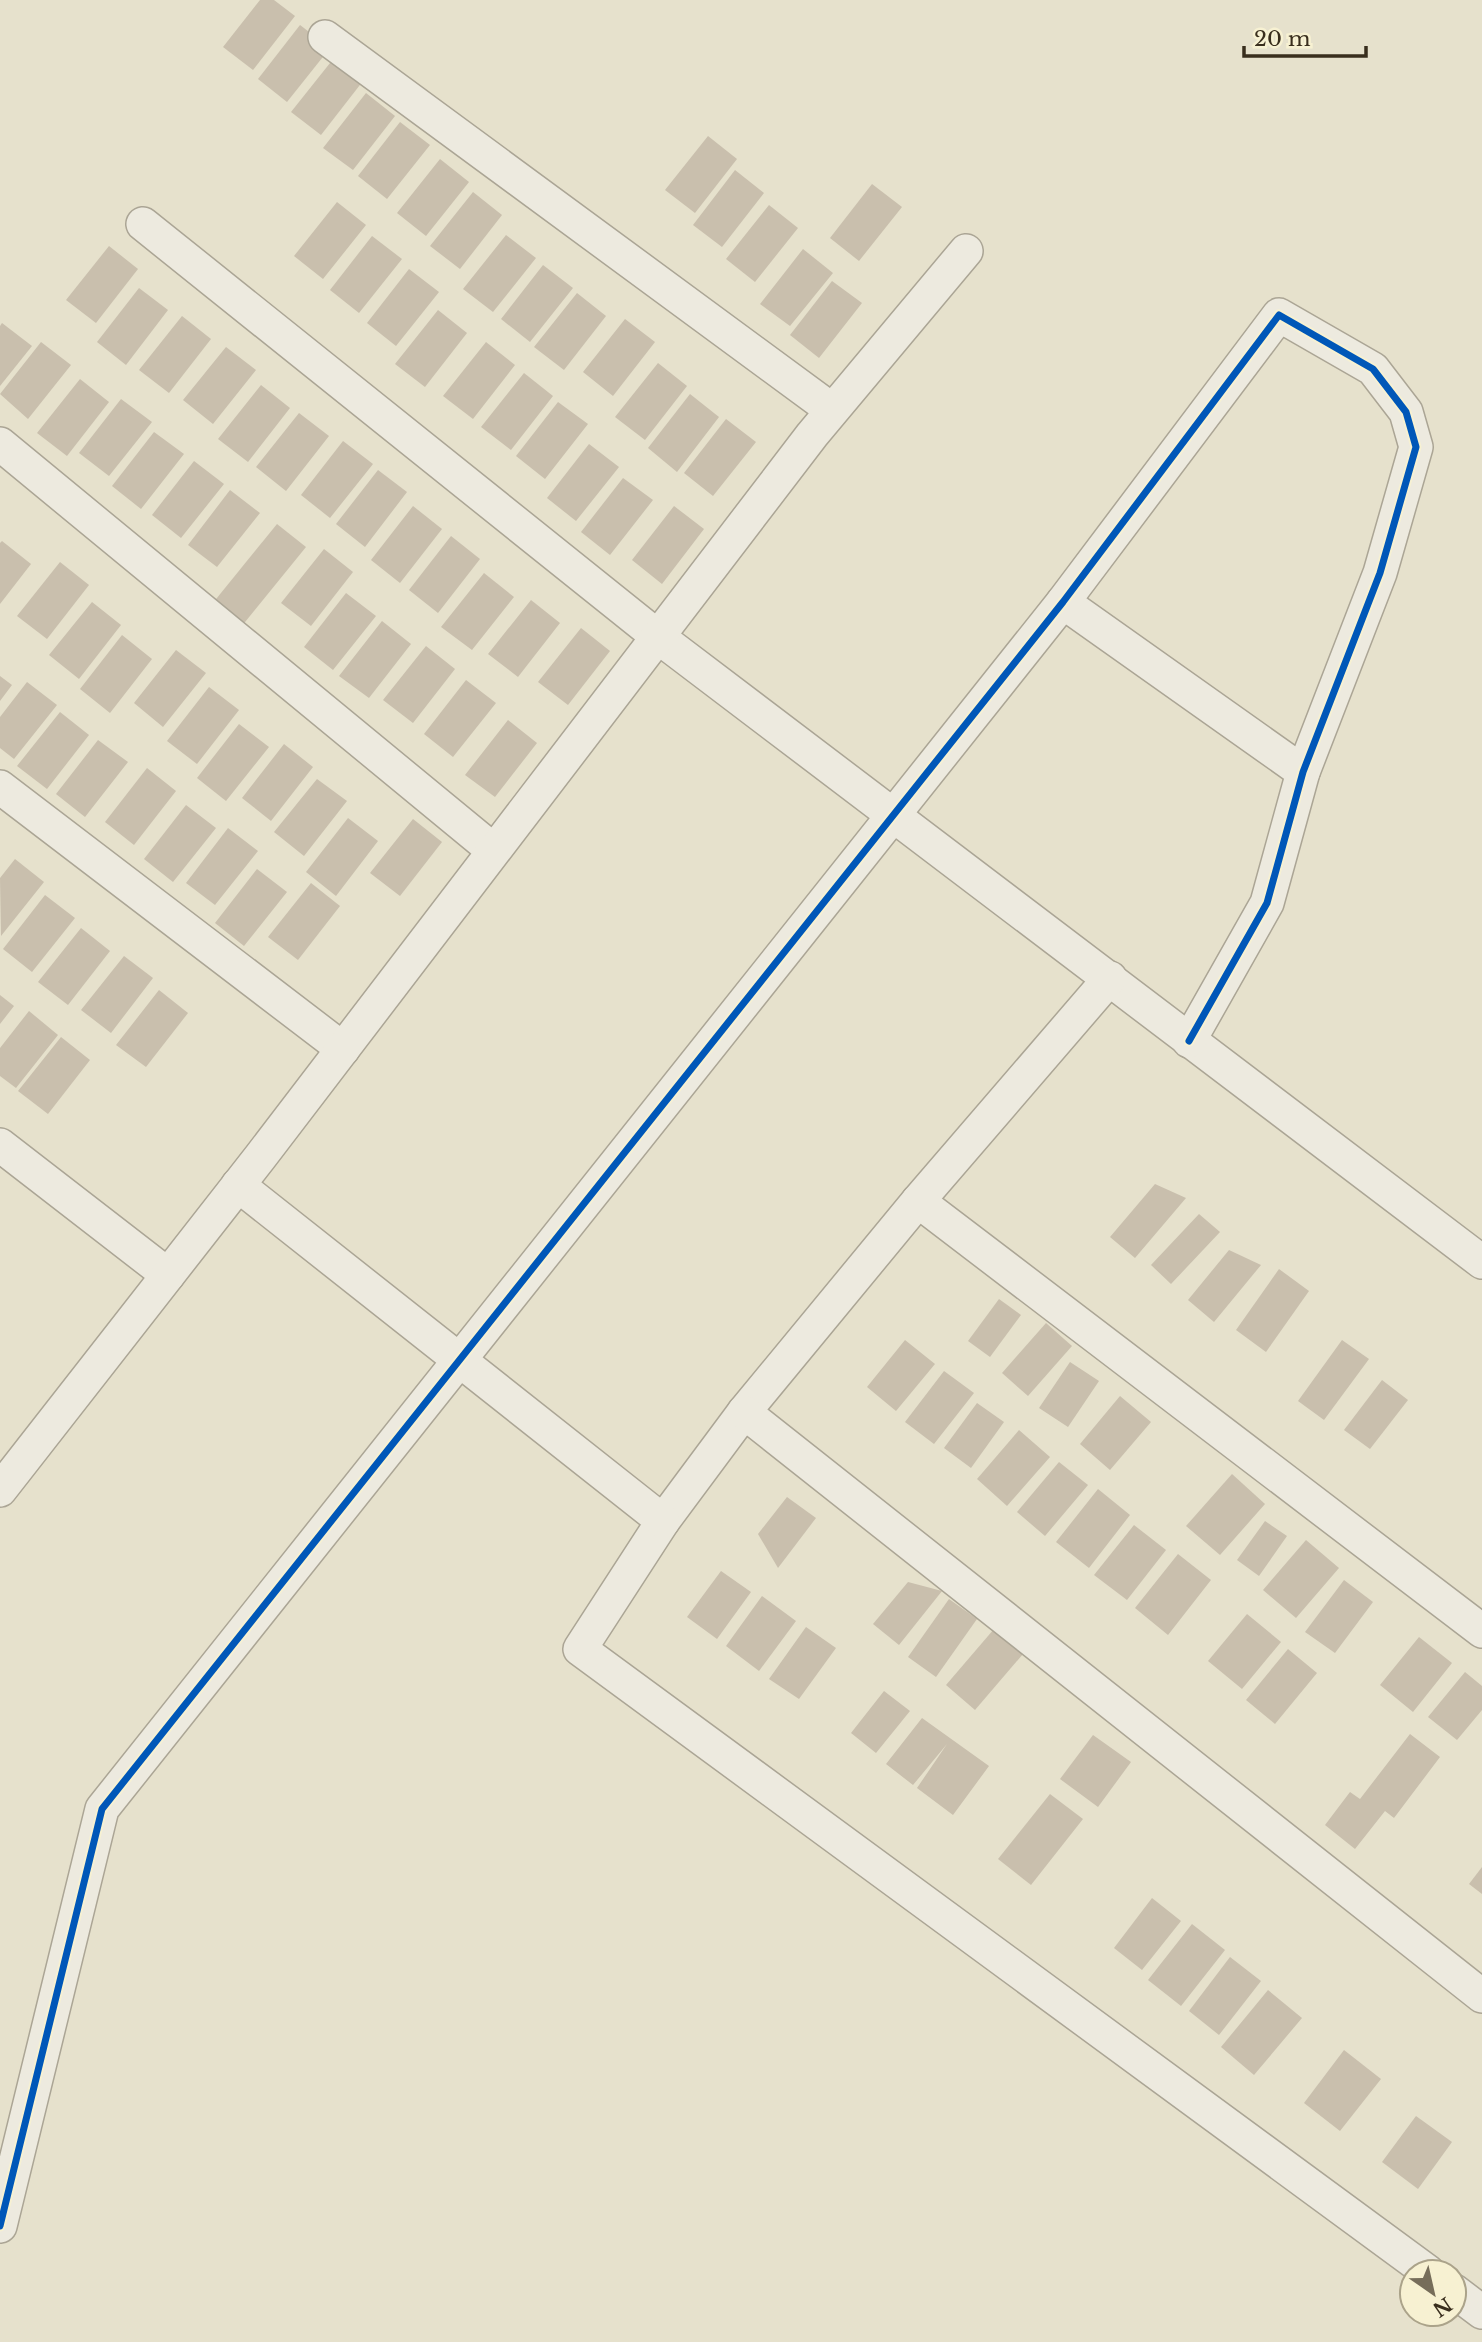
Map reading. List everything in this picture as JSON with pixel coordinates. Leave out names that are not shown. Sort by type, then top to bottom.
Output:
[{"type":"street","points":[[325,37],[832,410]]},
{"type":"street","points":[[143,224],[657,636],[1482,1262]]},
{"type":"street","points":[[0,1490],[343,1049],[832,410],[966,251]]},
{"type":"street","points":[[0,2226],[102,1808],[1063,602],[1279,316],[1373,369],[1406,412],[1416,447],[1380,573],[1303,772],[1267,903],[1189,1041]]},
{"type":"street","points":[[0,444],[493,850]]},
{"type":"street","points":[[1063,602],[1303,772]]},
{"type":"street","points":[[0,787],[343,1049]]},
{"type":"street","points":[[1110,978],[918,1201],[744,1412],[663,1521],[580,1649],[1409,2258]]},
{"type":"street","points":[[0,1145],[168,1275]]},
{"type":"street","points":[[238,1185],[663,1521]]},
{"type":"street","points":[[918,1201],[1482,1632]]},
{"type":"street","points":[[744,1412],[1482,1996]]},
{"type":"building","points":[[260,0],[274,0],[295,16],[253,70],[223,47]]},
{"type":"building","points":[[300,25],[330,48],[287,102],[258,79]]},
{"type":"building","points":[[334,58],[363,81],[321,135],[291,112]]},
{"type":"building","points":[[366,93],[395,116],[353,170],[323,148]]},
{"type":"building","points":[[400,122],[430,145],[387,199],[358,176]]},
{"type":"building","points":[[708,136],[737,159],[695,213],[665,190]]},
{"type":"building","points":[[440,159],[469,182],[426,236],[397,213]]},
{"type":"building","points":[[735,170],[764,193],[722,247],[693,225]]},
{"type":"building","points":[[872,184],[902,207],[859,261],[830,238]]},
{"type":"building","points":[[473,192],[502,215],[460,269],[430,246]]},
{"type":"building","points":[[337,202],[366,225],[323,279],[294,256]]},
{"type":"building","points":[[769,205],[798,228],[755,282],[726,259]]},
{"type":"building","points":[[506,235],[536,258],[493,312],[463,289]]},
{"type":"building","points":[[372,236],[402,259],[359,313],[330,290]]},
{"type":"building","points":[[109,246],[138,269],[96,323],[66,300]]},
{"type":"building","points":[[803,249],[833,273],[790,326],[760,304]]},
{"type":"building","points":[[543,265],[573,288],[530,342],[501,319]]},
{"type":"building","points":[[409,269],[439,292],[396,346],[367,323]]},
{"type":"building","points":[[832,281],[862,303],[819,358],[790,335]]},
{"type":"building","points":[[139,288],[168,310],[126,365],[97,342]]},
{"type":"building","points":[[577,293],[606,316],[564,370],[534,347]]},
{"type":"building","points":[[438,310],[467,333],[425,387],[395,364]]},
{"type":"building","points":[[182,316],[211,339],[169,393],[139,370]]},
{"type":"building","points":[[625,319],[655,342],[613,396],[583,372]]},
{"type":"building","points":[[2,323],[32,346],[0,386],[0,326]]},
{"type":"building","points":[[41,342],[71,365],[28,419],[0,394]]},
{"type":"building","points":[[486,342],[515,365],[473,419],[443,396]]},
{"type":"building","points":[[226,347],[256,370],[213,424],[183,400]]},
{"type":"building","points":[[658,363],[687,386],[645,440],[615,417]]},
{"type":"building","points":[[524,373],[553,396],[511,450],[481,427]]},
{"type":"building","points":[[80,379],[109,402],[67,456],[37,433]]},
{"type":"building","points":[[261,385],[290,408],[248,462],[218,439]]},
{"type":"building","points":[[690,394],[719,417],[677,472],[648,448]]},
{"type":"building","points":[[121,399],[152,422],[109,476],[79,453]]},
{"type":"building","points":[[558,402],[588,424],[545,479],[516,456]]},
{"type":"building","points":[[299,413],[329,436],[286,491],[256,467]]},
{"type":"building","points":[[726,419],[756,442],[713,496],[684,473]]},
{"type":"building","points":[[154,432],[184,454],[141,509],[112,486]]},
{"type":"building","points":[[343,441],[373,464],[330,518],[301,495]]},
{"type":"building","points":[[589,444],[619,467],[576,521],[547,498]]},
{"type":"building","points":[[194,461],[224,484],[181,538],[152,515]]},
{"type":"building","points":[[378,470],[407,492],[365,547],[336,524]]},
{"type":"building","points":[[623,478],[653,500],[610,555],[581,532]]},
{"type":"building","points":[[230,490],[260,513],[217,567],[188,545]]},
{"type":"building","points":[[413,506],[442,529],[400,583],[371,560]]},
{"type":"building","points":[[674,506],[704,529],[662,584],[632,560]]},
{"type":"building","points":[[277,524],[306,547],[237,632],[208,609]]},
{"type":"building","points":[[451,536],[480,559],[438,613],[409,590]]},
{"type":"building","points":[[2,541],[31,564],[0,604],[0,543]]},
{"type":"building","points":[[324,549],[353,572],[311,626],[281,603]]},
{"type":"building","points":[[60,562],[89,585],[47,639],[17,616]]},
{"type":"building","points":[[484,573],[514,597],[472,650],[441,627]]},
{"type":"building","points":[[346,593],[376,616],[333,670],[304,647]]},
{"type":"building","points":[[531,600],[560,623],[518,677],[488,654]]},
{"type":"building","points":[[92,602],[121,625],[79,679],[49,655]]},
{"type":"building","points":[[382,621],[411,644],[369,698],[339,676]]},
{"type":"building","points":[[581,628],[610,651],[568,705],[538,682]]},
{"type":"building","points":[[122,635],[152,659],[110,713],[80,689]]},
{"type":"building","points":[[426,646],[455,669],[413,723],[383,700]]},
{"type":"building","points":[[176,650],[206,673],[163,727],[134,703]]},
{"type":"building","points":[[0,676],[12,685],[0,701]]},
{"type":"building","points":[[466,680],[496,703],[453,757],[424,734]]},
{"type":"building","points":[[27,682],[57,705],[14,759],[0,748],[0,717]]},
{"type":"building","points":[[209,687],[239,710],[197,764],[167,741]]},
{"type":"building","points":[[60,712],[89,735],[47,789],[17,766]]},
{"type":"building","points":[[508,720],[537,743],[495,797],[465,775]]},
{"type":"building","points":[[239,724],[269,747],[226,801],[197,778]]},
{"type":"building","points":[[98,740],[128,762],[85,817],[56,794]]},
{"type":"building","points":[[284,744],[313,767],[271,821],[242,798]]},
{"type":"building","points":[[147,768],[176,791],[134,845],[105,822]]},
{"type":"building","points":[[317,779],[347,801],[304,856],[274,832]]},
{"type":"building","points":[[186,805],[216,828],[173,882],[144,859]]},
{"type":"building","points":[[348,818],[378,841],[336,896],[306,872]]},
{"type":"building","points":[[413,819],[442,842],[400,896],[370,873]]},
{"type":"building","points":[[228,828],[258,851],[215,905],[186,883]]},
{"type":"building","points":[[15,859],[44,882],[1,936],[0,878]]},
{"type":"building","points":[[257,869],[287,892],[244,946],[215,923]]},
{"type":"building","points":[[311,883],[340,906],[298,960],[268,937]]},
{"type":"building","points":[[45,895],[75,918],[32,972],[3,949]]},
{"type":"building","points":[[81,928],[110,951],[68,1005],[38,982]]},
{"type":"building","points":[[124,956],[153,978],[111,1033],[81,1010]]},
{"type":"building","points":[[159,990],[188,1013],[146,1067],[116,1045]]},
{"type":"building","points":[[0,995],[14,1006],[0,1024]]},
{"type":"building","points":[[29,1011],[58,1035],[16,1088],[0,1076],[0,1048]]},
{"type":"building","points":[[61,1037],[90,1060],[48,1114],[18,1091]]},
{"type":"building","points":[[1155,1184],[1186,1198],[1135,1258],[1110,1237]]},
{"type":"building","points":[[1199,1214],[1220,1232],[1171,1284],[1151,1265]]},
{"type":"building","points":[[1229,1250],[1261,1265],[1214,1322],[1188,1300]]},
{"type":"building","points":[[1279,1269],[1309,1291],[1266,1352],[1236,1330]]},
{"type":"building","points":[[999,1299],[1021,1315],[990,1357],[968,1341]]},
{"type":"building","points":[[1046,1323],[1072,1346],[1028,1396],[1002,1373]]},
{"type":"building","points":[[905,1340],[935,1364],[896,1411],[867,1387]]},
{"type":"building","points":[[1342,1340],[1369,1359],[1324,1420],[1298,1401]]},
{"type":"building","points":[[1070,1362],[1099,1381],[1068,1427],[1039,1408]]},
{"type":"building","points":[[944,1371],[974,1393],[934,1444],[905,1422]]},
{"type":"building","points":[[1382,1380],[1408,1400],[1370,1449],[1344,1430]]},
{"type":"building","points":[[1120,1396],[1151,1422],[1110,1470],[1080,1444]]},
{"type":"building","points":[[977,1403],[1004,1422],[971,1468],[944,1448]]},
{"type":"building","points":[[1019,1430],[1050,1457],[1007,1506],[977,1479]]},
{"type":"building","points":[[1059,1462],[1088,1485],[1045,1536],[1017,1512]]},
{"type":"building","points":[[1232,1474],[1265,1504],[1220,1555],[1186,1526]]},
{"type":"building","points":[[1098,1489],[1130,1515],[1089,1568],[1056,1542]]},
{"type":"building","points":[[787,1497],[816,1518],[778,1568],[758,1534]]},
{"type":"building","points":[[1265,1521],[1287,1536],[1259,1576],[1237,1560]]},
{"type":"building","points":[[1134,1525],[1166,1550],[1127,1600],[1094,1575]]},
{"type":"building","points":[[1306,1540],[1339,1568],[1296,1618],[1263,1590]]},
{"type":"building","points":[[1178,1554],[1211,1580],[1168,1635],[1135,1608]]},
{"type":"building","points":[[721,1571],[751,1592],[717,1639],[687,1617]]},
{"type":"building","points":[[1344,1580],[1373,1602],[1335,1653],[1305,1632]]},
{"type":"building","points":[[908,1582],[942,1591],[899,1645],[873,1624]]},
{"type":"building","points":[[762,1596],[796,1621],[759,1671],[726,1646]]},
{"type":"building","points":[[949,1599],[977,1619],[936,1677],[908,1657]]},
{"type":"building","points":[[1247,1614],[1281,1642],[1242,1689],[1208,1661]]},
{"type":"building","points":[[806,1627],[836,1648],[799,1699],[769,1679]]},
{"type":"building","points":[[994,1629],[1023,1654],[975,1710],[946,1685]]},
{"type":"building","points":[[1419,1637],[1452,1663],[1413,1712],[1380,1685]]},
{"type":"building","points":[[1288,1649],[1317,1673],[1275,1724],[1246,1700]]},
{"type":"building","points":[[1465,1672],[1482,1686],[1482,1710],[1457,1740],[1428,1717]]},
{"type":"building","points":[[884,1691],[910,1711],[876,1753],[851,1733]]},
{"type":"building","points":[[922,1718],[989,1766],[953,1815],[917,1788],[947,1744],[913,1785],[886,1764]]},
{"type":"building","points":[[1410,1734],[1440,1757],[1394,1818],[1385,1811],[1355,1849],[1325,1825],[1350,1792],[1360,1799]]},
{"type":"building","points":[[1093,1735],[1131,1762],[1098,1807],[1060,1779]]},
{"type":"building","points":[[1050,1794],[1083,1819],[1031,1885],[998,1859]]},
{"type":"building","points":[[1482,1867],[1482,1894],[1469,1884]]},
{"type":"building","points":[[1152,1898],[1181,1921],[1142,1970],[1114,1948]]},
{"type":"building","points":[[1192,1924],[1225,1950],[1181,2006],[1148,1980]]},
{"type":"building","points":[[1230,1957],[1261,1981],[1219,2035],[1189,2011]]},
{"type":"building","points":[[1268,1990],[1302,2018],[1254,2075],[1221,2047]]},
{"type":"building","points":[[1344,2050],[1381,2079],[1340,2131],[1304,2103]]},
{"type":"building","points":[[1416,2116],[1452,2142],[1418,2189],[1382,2162]]},
{"type":"cycle path","points":[[0,2226],[102,1809],[1063,602],[1279,315],[1373,369],[1406,412],[1416,447],[1380,573],[1303,772],[1267,903],[1189,1041]]}]
